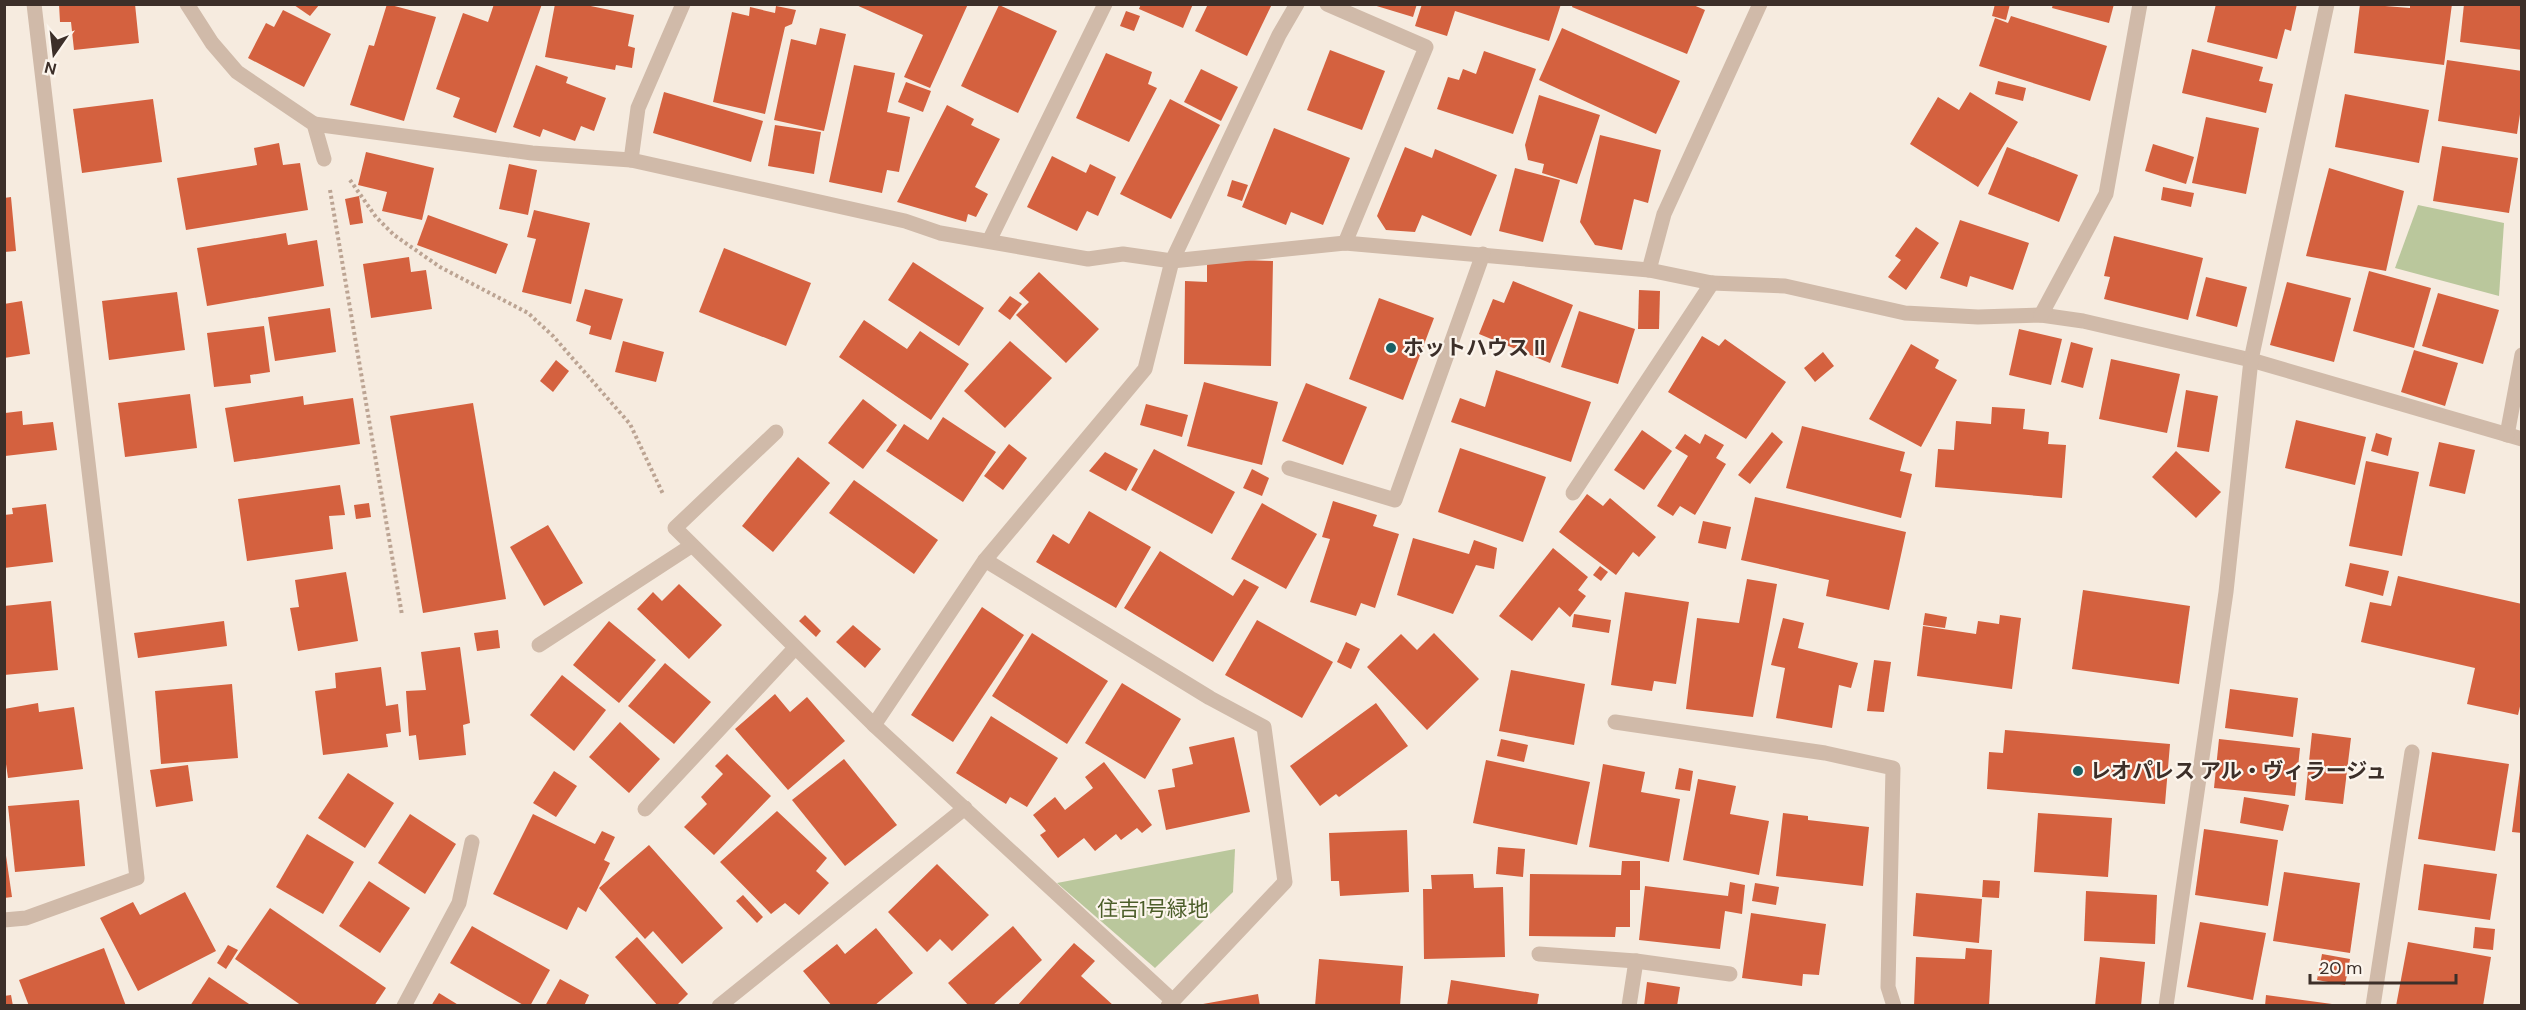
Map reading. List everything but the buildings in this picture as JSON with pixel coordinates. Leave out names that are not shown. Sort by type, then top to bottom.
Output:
[{"type":"street","points":[[4,920],[26,918],[136,878],[34,4]]},
{"type":"street","points":[[187,4],[212,43],[237,72],[315,124],[532,153],[631,160],[905,221],[940,233],[1088,260],[1123,254],[1172,261],[1345,243],[1648,270],[1712,283],[1785,286],[1905,313],[1978,317],[2041,315],[2083,321],[2251,360],[2514,437],[2522,355]]},
{"type":"street","points":[[631,160],[638,108],[683,4]]},
{"type":"street","points":[[989,241],[1105,4]]},
{"type":"street","points":[[874,725],[985,561],[1145,369],[1172,261],[1279,35],[1297,4]]},
{"type":"street","points":[[1327,4],[1426,47],[1345,243]]},
{"type":"street","points":[[1648,270],[1664,214],[1760,4]]},
{"type":"street","points":[[2041,315],[2106,194],[2140,4]]},
{"type":"street","points":[[2166,1005],[2226,592],[2251,360],[2327,4]]},
{"type":"street","points":[[315,124],[324,157]]},
{"type":"street","points":[[1289,468],[1395,500],[1484,254]]},
{"type":"street","points":[[1573,493],[1712,283]]},
{"type":"street","points":[[776,432],[675,528],[874,725],[1170,1002],[1285,882],[1264,726],[1210,698],[985,561]]},
{"type":"street","points":[[539,645],[691,546]]},
{"type":"street","points":[[645,809],[795,648]]},
{"type":"street","points":[[1615,722],[1825,753],[1893,768],[1888,987],[1894,1005]]},
{"type":"street","points":[[2373,1005],[2412,752]]},
{"type":"street","points":[[719,1005],[964,808]]},
{"type":"street","points":[[404,1005],[459,903],[472,842]]},
{"type":"street","points":[[1539,954],[1636,961],[1730,974]]},
{"type":"street","points":[[1629,1005],[1636,961]]},
{"type":"path","points":[[402,615],[324,157],[335,159],[376,217],[394,235],[440,267],[528,313],[579,364],[630,424],[651,465],[675,528]]},
{"type":"green space","points":[[2418,205],[2504,223],[2499,296],[2395,268]]},
{"type":"green space","name":"住吉1号緑地","points":[[1235,849],[1233,892],[1155,968],[1057,883]]},
{"type":"place","name":"ホットハウス II","points":[[1391,348]]},
{"type":"place","name":"レオパレス アル・ヴィラージュ","points":[[2078,771]]}]
